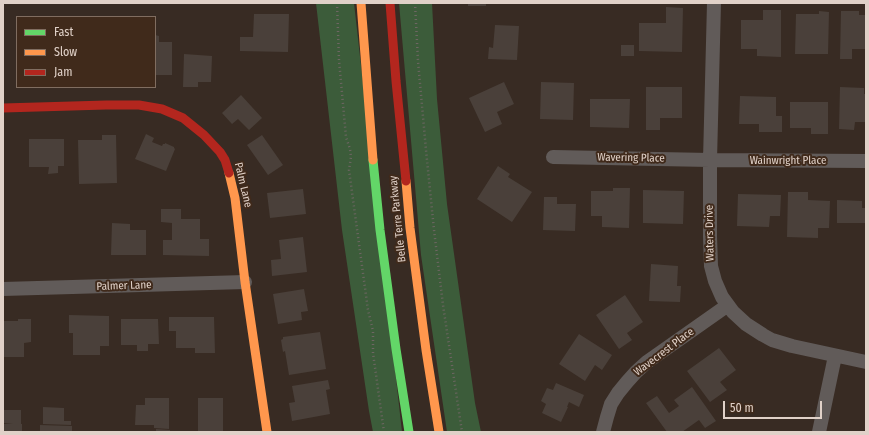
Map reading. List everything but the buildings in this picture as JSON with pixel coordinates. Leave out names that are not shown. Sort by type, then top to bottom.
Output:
[{"type":"main road","name":"Belle Terre Parkway","points":[[361,3],[380,230],[409,432]]},
{"type":"main road","name":"Belle Terre Parkway","points":[[390,3],[410,228],[426,350],[439,432]]},
{"type":"main road","name":"Palm Lane","points":[[3,108],[139,105],[162,109],[183,118],[195,127],[220,152],[225,160],[231,176],[237,210],[245,282],[267,432]]},
{"type":"street","name":"Waters Drive","points":[[714,3],[710,160],[710,236],[711,266],[715,282],[722,297],[739,318],[772,340],[792,346],[866,362]]},
{"type":"street","name":"Wavering Place","points":[[553,157],[710,160]]},
{"type":"street","name":"Wainwright Place","points":[[710,160],[866,161]]},
{"type":"street","name":"Palmer Lane","points":[[3,289],[245,282]]},
{"type":"street","name":"Wavecrest Place","points":[[603,432],[611,404],[618,393],[636,372],[647,362],[728,305]]},
{"type":"street","points":[[819,432],[835,356]]},
{"type":"path","points":[[337,3],[339,60],[343,107],[346,137],[351,157],[349,170],[368,310],[373,331],[373,353],[384,432]]},
{"type":"path","points":[[415,3],[426,150],[434,230],[462,432]]},
{"type":"green space","points":[[316,3],[354,3],[402,432],[373,432],[342,230]]},
{"type":"green space","points":[[399,3],[432,3],[437,99],[447,204],[475,403],[481,432],[447,432],[421,255]]},
{"type":"traffic: fast","points":[[373,160],[380,230],[409,432]]},
{"type":"traffic: slow","points":[[361,3],[373,160]]},
{"type":"traffic: slow","points":[[229,173],[235,198],[245,282],[267,432]]},
{"type":"traffic: slow","points":[[406,181],[410,228],[426,350],[439,432]]},
{"type":"traffic: jam","points":[[390,3],[406,181]]},
{"type":"traffic: jam","points":[[3,108],[139,105],[162,109],[183,118],[204,135],[220,152],[225,160],[229,173]]}]
